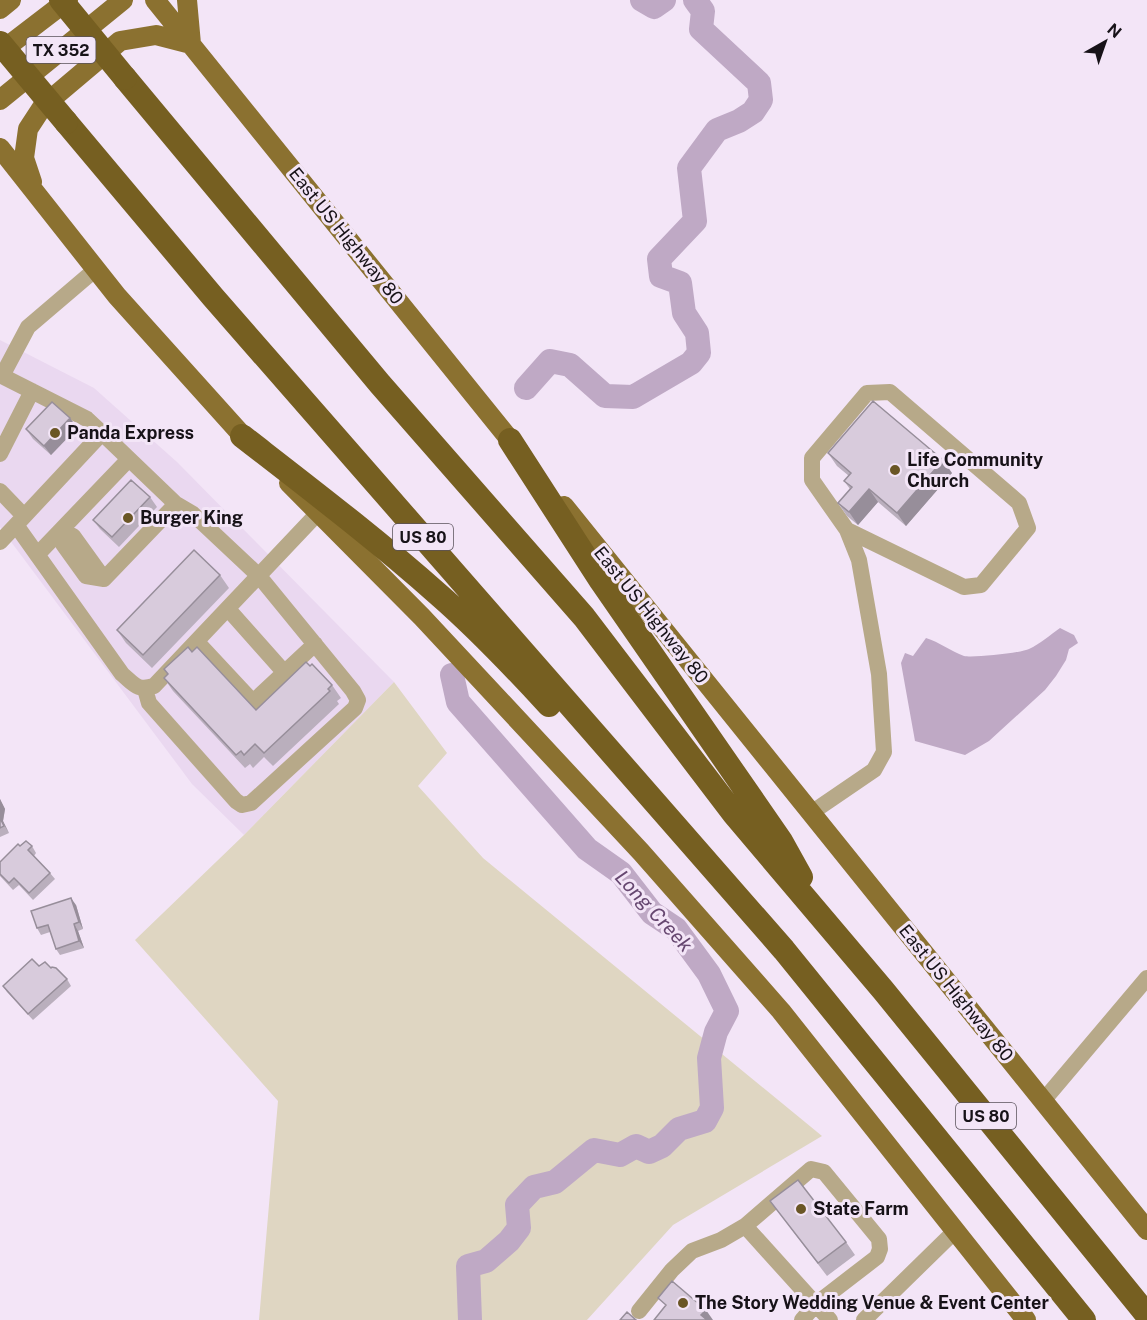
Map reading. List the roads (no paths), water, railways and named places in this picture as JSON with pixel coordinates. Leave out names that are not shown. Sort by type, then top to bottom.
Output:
[{"type":"highway","name":"US 80","points":[[61,0],[380,384],[584,617],[734,814],[890,999],[1147,1315]]},
{"type":"highway","name":"US 80","points":[[0,43],[213,297],[784,950],[1084,1320]]},
{"type":"highway","points":[[242,436],[378,542],[440,596],[508,662],[784,950]]},
{"type":"highway","points":[[510,440],[601,582],[782,840],[823,919]]},
{"type":"main road","points":[[0,9],[11,0]]},
{"type":"main road","name":"TX 352","points":[[0,52],[68,0]]},
{"type":"main road","name":"TX 352","points":[[0,100],[123,0]]},
{"type":"main road","name":"East US Highway 80","points":[[155,0],[1147,1230]]},
{"type":"main road","points":[[36,193],[24,158],[28,129],[43,105],[120,41],[156,35],[191,44],[187,0]]},
{"type":"main road","points":[[0,148],[117,296],[242,436],[422,617],[641,852],[781,1011],[1026,1320]]},
{"type":"main road","points":[[0,167],[10,171],[36,193]]},
{"type":"street","points":[[96,269],[28,327],[1,376],[87,419],[176,504],[193,514],[259,576],[358,700],[355,708],[251,803],[242,805],[149,703],[145,689]]},
{"type":"street","points":[[0,454],[32,391]]},
{"type":"street","points":[[811,813],[874,770],[884,752],[879,674],[859,560],[847,530],[813,480],[812,459],[867,393],[890,392],[1019,503],[1028,528],[981,585],[964,587],[847,530]]},
{"type":"street","points":[[0,542],[102,434]]},
{"type":"street","points":[[37,555],[129,459]]},
{"type":"street","points":[[0,491],[20,520],[37,555],[122,674],[135,686],[145,689],[154,686],[318,513]]},
{"type":"street","points":[[60,531],[73,536],[104,579],[176,504]]},
{"type":"street","points":[[228,609],[284,672]]},
{"type":"street","points":[[197,642],[253,702],[315,644]]},
{"type":"street","points":[[1043,1101],[1147,978]]},
{"type":"street","points":[[639,1311],[672,1270],[692,1251],[721,1240],[745,1226],[811,1169],[824,1172],[879,1239],[880,1249],[877,1257],[816,1304],[802,1320]]},
{"type":"street","points":[[745,1226],[830,1320]]},
{"type":"street","points":[[864,1320],[955,1231]]},
{"type":"waterway","name":"Long Creek","points":[[642,0],[654,7],[664,0]]},
{"type":"waterway","name":"Long Creek","points":[[526,388],[550,361],[570,365],[605,396],[633,397],[691,363],[699,353],[697,333],[684,313],[680,283],[661,276],[659,259],[695,221],[689,168],[717,130],[753,112],[761,100],[759,83],[701,29],[703,11],[695,0]]},
{"type":"waterway","name":"Long Creek","points":[[452,675],[458,702],[587,849],[621,873],[652,913],[676,929],[709,974],[727,1011],[716,1032],[709,1058],[712,1108],[705,1121],[679,1129],[662,1146],[649,1152],[636,1146],[620,1155],[594,1150],[555,1182],[534,1187],[517,1205],[519,1228],[509,1241],[486,1261],[468,1266],[470,1320]]},
{"type":"place","name":"Panda Express","points":[[55,433]]},
{"type":"place","name":"Life Community Church","points":[[895,470]]},
{"type":"place","name":"Burger King","points":[[128,518]]},
{"type":"place","name":"State Farm","points":[[801,1209]]},
{"type":"place","name":"The Story Wedding Venue & Event Center","points":[[683,1303]]}]
